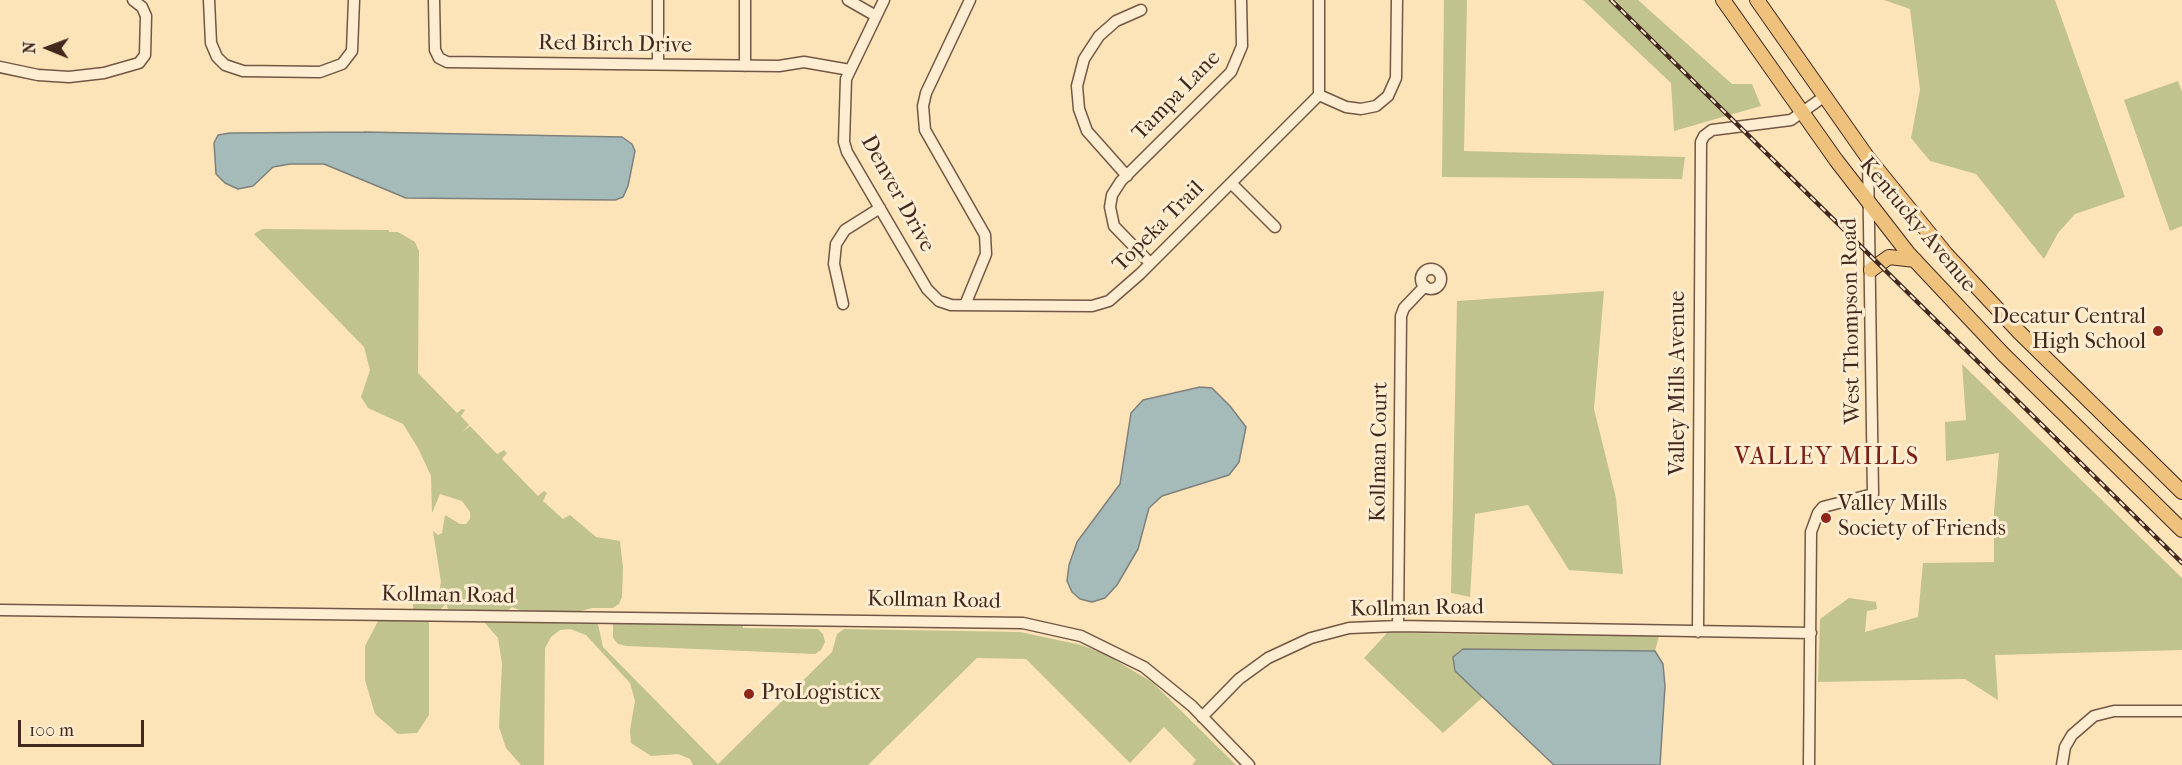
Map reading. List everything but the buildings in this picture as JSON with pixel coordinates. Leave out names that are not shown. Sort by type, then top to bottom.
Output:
[{"type":"main road","name":"Kentucky Avenue","points":[[1723,0],[1870,205],[1915,260],[2003,354],[2182,530]]},
{"type":"main road","name":"Kentucky Avenue","points":[[1757,0],[1868,158],[1969,280],[2182,492]]},
{"type":"main road","points":[[1871,270],[1889,257],[1915,260]]},
{"type":"street","points":[[0,67],[39,75],[81,76],[123,69],[142,60],[146,16],[142,7],[133,0]]},
{"type":"street","points":[[209,0],[213,49],[223,63],[238,70],[332,70],[342,64],[352,51],[354,0]]},
{"type":"street","name":"Red Birch Drive","points":[[434,0],[435,50],[439,58],[447,62],[745,66],[782,66],[801,62],[849,70]]},
{"type":"street","points":[[658,0],[658,64]]},
{"type":"street","points":[[745,0],[745,66]]},
{"type":"street","points":[[848,0],[876,16]]},
{"type":"street","name":"Denver Drive","points":[[884,0],[849,70],[845,86],[844,142],[847,152],[927,289],[939,301]]},
{"type":"street","points":[[965,305],[986,254],[986,235],[925,130],[923,106],[926,93],[970,0]]},
{"type":"street","name":"Tampa Lane","points":[[1150,263],[1124,239],[1112,220],[1111,199],[1118,184],[1231,72],[1242,46],[1241,0]]},
{"type":"street","points":[[1319,0],[1319,95],[1348,108],[1369,108],[1388,96],[1395,82],[1397,0]]},
{"type":"street","points":[[1126,176],[1088,131],[1079,109],[1077,86],[1083,59],[1099,36],[1116,21],[1142,10]]},
{"type":"street","name":"Topeka Trail","points":[[939,301],[965,305],[1099,305],[1115,297],[1319,95]]},
{"type":"street","points":[[1803,112],[1825,96]]},
{"type":"street","name":"Valley Mills Avenue","points":[[1698,632],[1700,157],[1704,136],[1712,130],[1783,123],[1803,112]]},
{"type":"street","name":"West Thompson Road","points":[[1809,765],[1811,532],[1818,513],[1832,503],[1865,498],[1873,494],[1868,158]]},
{"type":"street","points":[[1231,183],[1275,227]]},
{"type":"street","points":[[843,304],[834,264],[836,244],[845,230],[880,208]]},
{"type":"street","name":"Kollman Court","points":[[1398,626],[1401,316],[1404,308],[1425,286]]},
{"type":"street","name":"Kollman Road","points":[[0,610],[1012,622],[1064,631],[1115,650],[1156,675],[1202,717],[1252,669],[1292,646],[1317,636],[1349,628],[1398,626],[1811,633]]},
{"type":"street","points":[[2062,765],[2071,737],[2086,721],[2104,712],[2182,711]]},
{"type":"street","points":[[1202,717],[1249,765]]},
{"type":"green space","points":[[1444,0],[1467,0],[1464,151],[1685,157],[1682,179],[1442,177]]},
{"type":"green space","points":[[1583,0],[1638,0],[1732,84],[1752,84],[1761,106],[1674,131],[1671,83]]},
{"type":"green space","points":[[1884,0],[2055,0],[2125,197],[2075,214],[2058,233],[2044,259],[1976,174],[1930,161],[1911,138],[1920,90],[1910,9]]},
{"type":"green space","points":[[2178,81],[2182,92],[2182,226],[2170,231],[2124,100]]},
{"type":"green space","points":[[262,229],[389,230],[389,232],[398,232],[415,242],[419,251],[418,373],[457,413],[462,409],[465,410],[461,416],[469,425],[462,432],[470,426],[497,454],[504,450],[507,453],[502,459],[538,496],[544,491],[547,493],[543,501],[563,519],[570,515],[596,537],[620,541],[623,567],[622,597],[619,604],[613,608],[592,608],[577,612],[522,611],[512,607],[507,611],[448,609],[446,604],[441,609],[413,610],[413,604],[428,601],[439,593],[441,582],[433,531],[438,535],[442,533],[445,515],[460,524],[466,524],[470,519],[470,512],[462,501],[440,494],[432,513],[431,476],[418,448],[403,424],[368,408],[361,397],[370,370],[364,347],[254,234]]},
{"type":"green space","points":[[1604,291],[1594,409],[1616,498],[1623,574],[1569,570],[1528,505],[1475,514],[1470,597],[1451,593],[1457,301]]},
{"type":"green space","points":[[1962,364],[2182,578],[2182,650],[1995,655],[1998,700],[1965,679],[1818,682],[1820,619],[1849,598],[1876,602],[1877,609],[1867,611],[1865,632],[1918,617],[1923,563],[1994,562],[1994,512],[1999,453],[1946,461],[1945,422],[1966,420]]},
{"type":"green space","points":[[378,621],[429,621],[429,715],[417,733],[398,734],[375,714],[365,680],[365,646]]},
{"type":"green space","points":[[484,622],[598,624],[603,647],[718,764],[832,652],[837,634],[844,629],[1020,632],[1081,645],[1105,654],[1152,682],[1236,765],[1192,765],[1196,760],[1164,727],[1130,763],[1026,659],[977,658],[868,765],[693,765],[690,759],[678,754],[651,756],[631,743],[630,730],[635,701],[630,683],[586,635],[570,629],[560,630],[551,637],[545,648],[544,765],[521,765],[506,748],[499,727],[502,664],[498,638]]},
{"type":"green space","points":[[613,623],[743,623],[743,628],[818,629],[823,634],[825,642],[821,650],[815,654],[626,646],[618,644],[613,638]]},
{"type":"green space","points":[[1388,632],[1659,636],[1655,651],[1463,649],[1455,671],[1483,697],[1443,733],[1364,658]]},
{"type":"shaded area","points":[[364,132],[622,137],[632,144],[635,151],[628,186],[623,197],[615,200],[406,198],[324,164],[290,164],[273,167],[253,186],[238,189],[225,183],[216,174],[214,143],[218,135]]},
{"type":"shaded area","points":[[1200,387],[1212,388],[1246,427],[1239,462],[1229,475],[1162,496],[1149,508],[1138,549],[1117,585],[1105,598],[1092,602],[1080,599],[1072,592],[1067,581],[1069,565],[1077,542],[1120,484],[1131,413],[1143,400]]},
{"type":"shaded area","points":[[1463,649],[1655,651],[1663,664],[1665,686],[1660,765],[1554,765],[1455,671],[1453,657]]},
{"type":"railway","points":[[1611,0],[2182,563]]},
{"type":"place","name":"Decatur Central High School","points":[[2158,331]]},
{"type":"place","name":"Valley Mills Society of Friends","points":[[1826,518]]},
{"type":"place","name":"ProLogisticx","points":[[749,694]]},
{"type":"district","name":"VALLEY MILLS","points":[[1827,458]]}]
